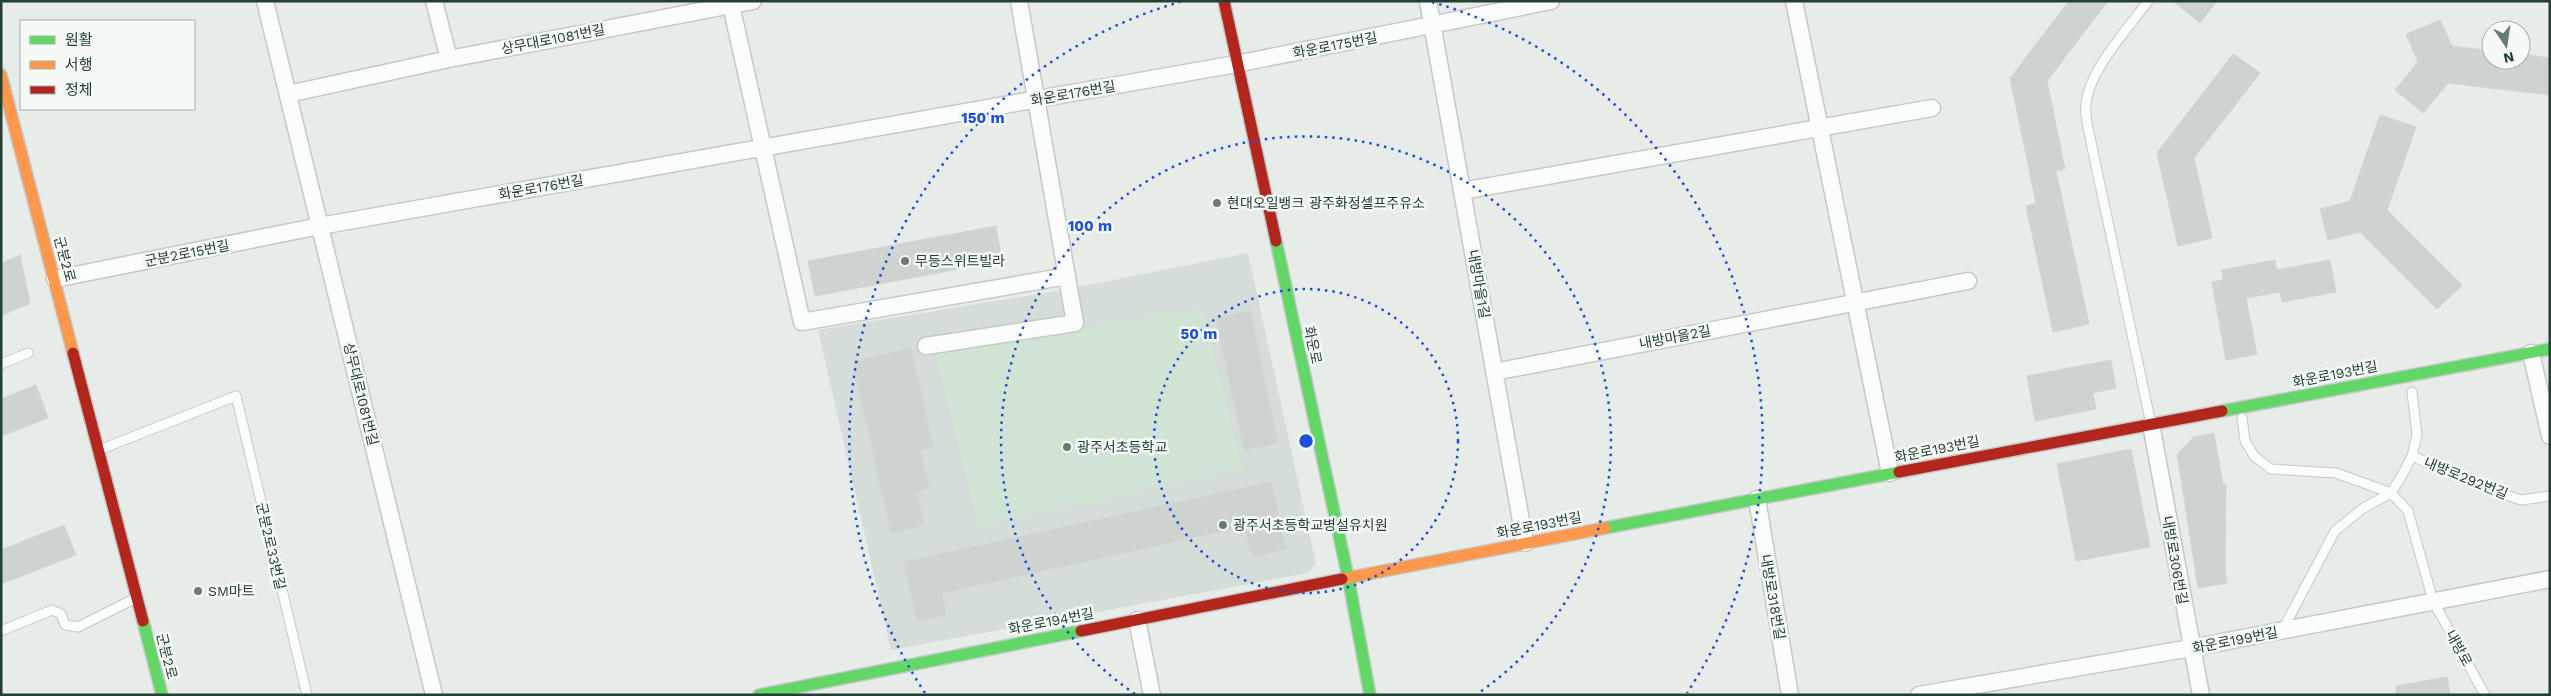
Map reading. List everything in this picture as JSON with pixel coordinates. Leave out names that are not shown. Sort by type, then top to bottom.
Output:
[{"type":"street","name":"상무대로1081번길","points":[[265,1],[434,695]]},
{"type":"street","points":[[434,1],[449,59]]},
{"type":"street","name":"상무대로1081번길","points":[[288,94],[449,59],[753,1]]},
{"type":"street","points":[[926,346],[1075,323],[1019,1]]},
{"type":"street","name":"화운로","points":[[1224,1],[1236,64],[1348,577],[1370,695]]},
{"type":"street","points":[[1428,1],[1433,26]]},
{"type":"street","name":"화운로175번길","points":[[1236,64],[1551,1]]},
{"type":"street","points":[[1794,1],[1890,473]]},
{"type":"street","points":[[731,6],[802,322],[1068,283]]},
{"type":"street","name":"내방마을1길","points":[[1433,26],[1525,543]]},
{"type":"street","name":"화운로176번길","points":[[320,226],[1236,64]]},
{"type":"street","name":"군분2로","points":[[1,75],[100,450],[162,695]]},
{"type":"street","points":[[1462,191],[1932,108]]},
{"type":"street","name":"군분2로15번길","points":[[55,279],[320,226]]},
{"type":"street","name":"내방마을2길","points":[[1494,372],[1968,281]]},
{"type":"street","name":"화운로193번길","points":[[1348,577],[1890,473],[2550,350]]},
{"type":"street","points":[[2531,353],[2550,436]]},
{"type":"street","name":"내방로306번길","points":[[2151,424],[2201,695]]},
{"type":"street","name":"내방로318번길","points":[[1757,499],[1790,695]]},
{"type":"street","name":"화운로194번길","points":[[759,695],[809,690],[1348,577]]},
{"type":"street","name":"화운로199번길","points":[[1919,695],[2191,648],[2550,579]]},
{"type":"street","points":[[1137,620],[1152,695]]},
{"type":"lane","points":[[2148,1],[2099,68],[2090,87],[2085,105],[2092,147],[2151,424]]},
{"type":"lane","points":[[1,364],[28,353]]},
{"type":"lane","points":[[2282,631],[2335,532],[2362,509],[2391,493],[2412,456],[2417,435],[2412,392]]},
{"type":"lane","name":"군분2로33번길","points":[[100,450],[236,396],[307,695]]},
{"type":"lane","points":[[2242,418],[2245,441],[2249,449],[2254,456],[2271,469],[2336,473],[2391,493],[2408,511],[2433,601]]},
{"type":"lane","name":"내방로292번길","points":[[2412,456],[2491,490],[2521,500],[2550,496]]},
{"type":"lane","points":[[1,631],[52,610],[61,614],[65,625],[78,627],[137,598]]},
{"type":"lane","name":"내방로","points":[[2433,601],[2485,695]]},
{"type":"shaded area","name":"광주서초등학교","points":[[1248,253],[1316,564],[1308,573],[891,650],[818,330],[1069,289]]},
{"type":"green space","points":[[1201,309],[1243,469],[978,526],[936,352]]},
{"type":"building","points":[[2069,1],[2108,1],[2047,81],[2065,169],[2056,171],[2089,324],[2053,332],[2026,206],[2036,203],[2010,78]]},
{"type":"building","points":[[2173,1],[2217,1],[2200,23]]},
{"type":"building","points":[[2440,20],[2452,46],[2481,50],[2481,70],[2531,70],[2531,55],[2550,58],[2550,95],[2448,83],[2423,113],[2395,90],[2418,62],[2406,34]]},
{"type":"building","points":[[2233,54],[2260,73],[2194,158],[2212,238],[2178,246],[2157,153]]},
{"type":"building","points":[[2380,115],[2416,127],[2387,210],[2462,285],[2437,309],[2360,232],[2328,240],[2320,209],[2350,201]]},
{"type":"building","name":"무등스위트빌라","points":[[996,226],[1002,261],[815,296],[808,261]]},
{"type":"building","points":[[20,255],[30,303],[1,316],[1,264]]},
{"type":"building","points":[[2275,260],[2277,270],[2330,260],[2336,292],[2282,302],[2280,292],[2246,298],[2257,354],[2226,360],[2212,282],[2223,280],[2222,270]]},
{"type":"building","points":[[1250,311],[1278,443],[1244,450],[1216,318]]},
{"type":"building","points":[[911,348],[933,447],[920,450],[929,488],[916,491],[924,525],[891,533],[853,362]]},
{"type":"building","points":[[2111,360],[2116,388],[2093,393],[2096,409],[2035,421],[2027,376]]},
{"type":"building","points":[[36,385],[48,418],[1,436],[1,399]]},
{"type":"building","points":[[2214,433],[2223,485],[2226,484],[2225,568],[2227,583],[2198,588],[2177,454],[2194,437]]},
{"type":"building","points":[[2131,449],[2150,547],[2076,561],[2057,464]]},
{"type":"building","points":[[1271,482],[1286,549],[1252,557],[1245,526],[942,593],[946,615],[917,622],[904,562]]},
{"type":"building","points":[[64,525],[76,555],[1,584],[1,550]]},
{"type":"building","points":[[2447,677],[2450,695],[2396,695],[2396,686]]},
{"type":"traffic: fast","points":[[1276,241],[1348,577],[1370,695]]},
{"type":"traffic: fast","points":[[2222,411],[2550,349]]},
{"type":"traffic: fast","points":[[1605,528],[1899,472]]},
{"type":"traffic: fast","points":[[143,621],[162,695]]},
{"type":"traffic: fast","points":[[759,695],[1081,631]]},
{"type":"traffic: slow","points":[[1,75],[73,353]]},
{"type":"traffic: slow","points":[[1342,579],[1605,528]]},
{"type":"traffic: jam","points":[[1224,1],[1276,241]]},
{"type":"traffic: jam","points":[[73,353],[143,621]]},
{"type":"traffic: jam","points":[[1899,472],[2222,411]]},
{"type":"traffic: jam","points":[[1081,631],[1342,579]]},
{"type":"place","name":"현대오일뱅크 광주화정셀프주유소","points":[[1217,203]]},
{"type":"place","name":"무등스위트빌라","points":[[905,261]]},
{"type":"place","name":"광주서초등학교","points":[[1067,447]]},
{"type":"place","name":"광주서초등학교병설유치원","points":[[1223,525]]},
{"type":"place","name":"SM마트","points":[[198,591]]}]
